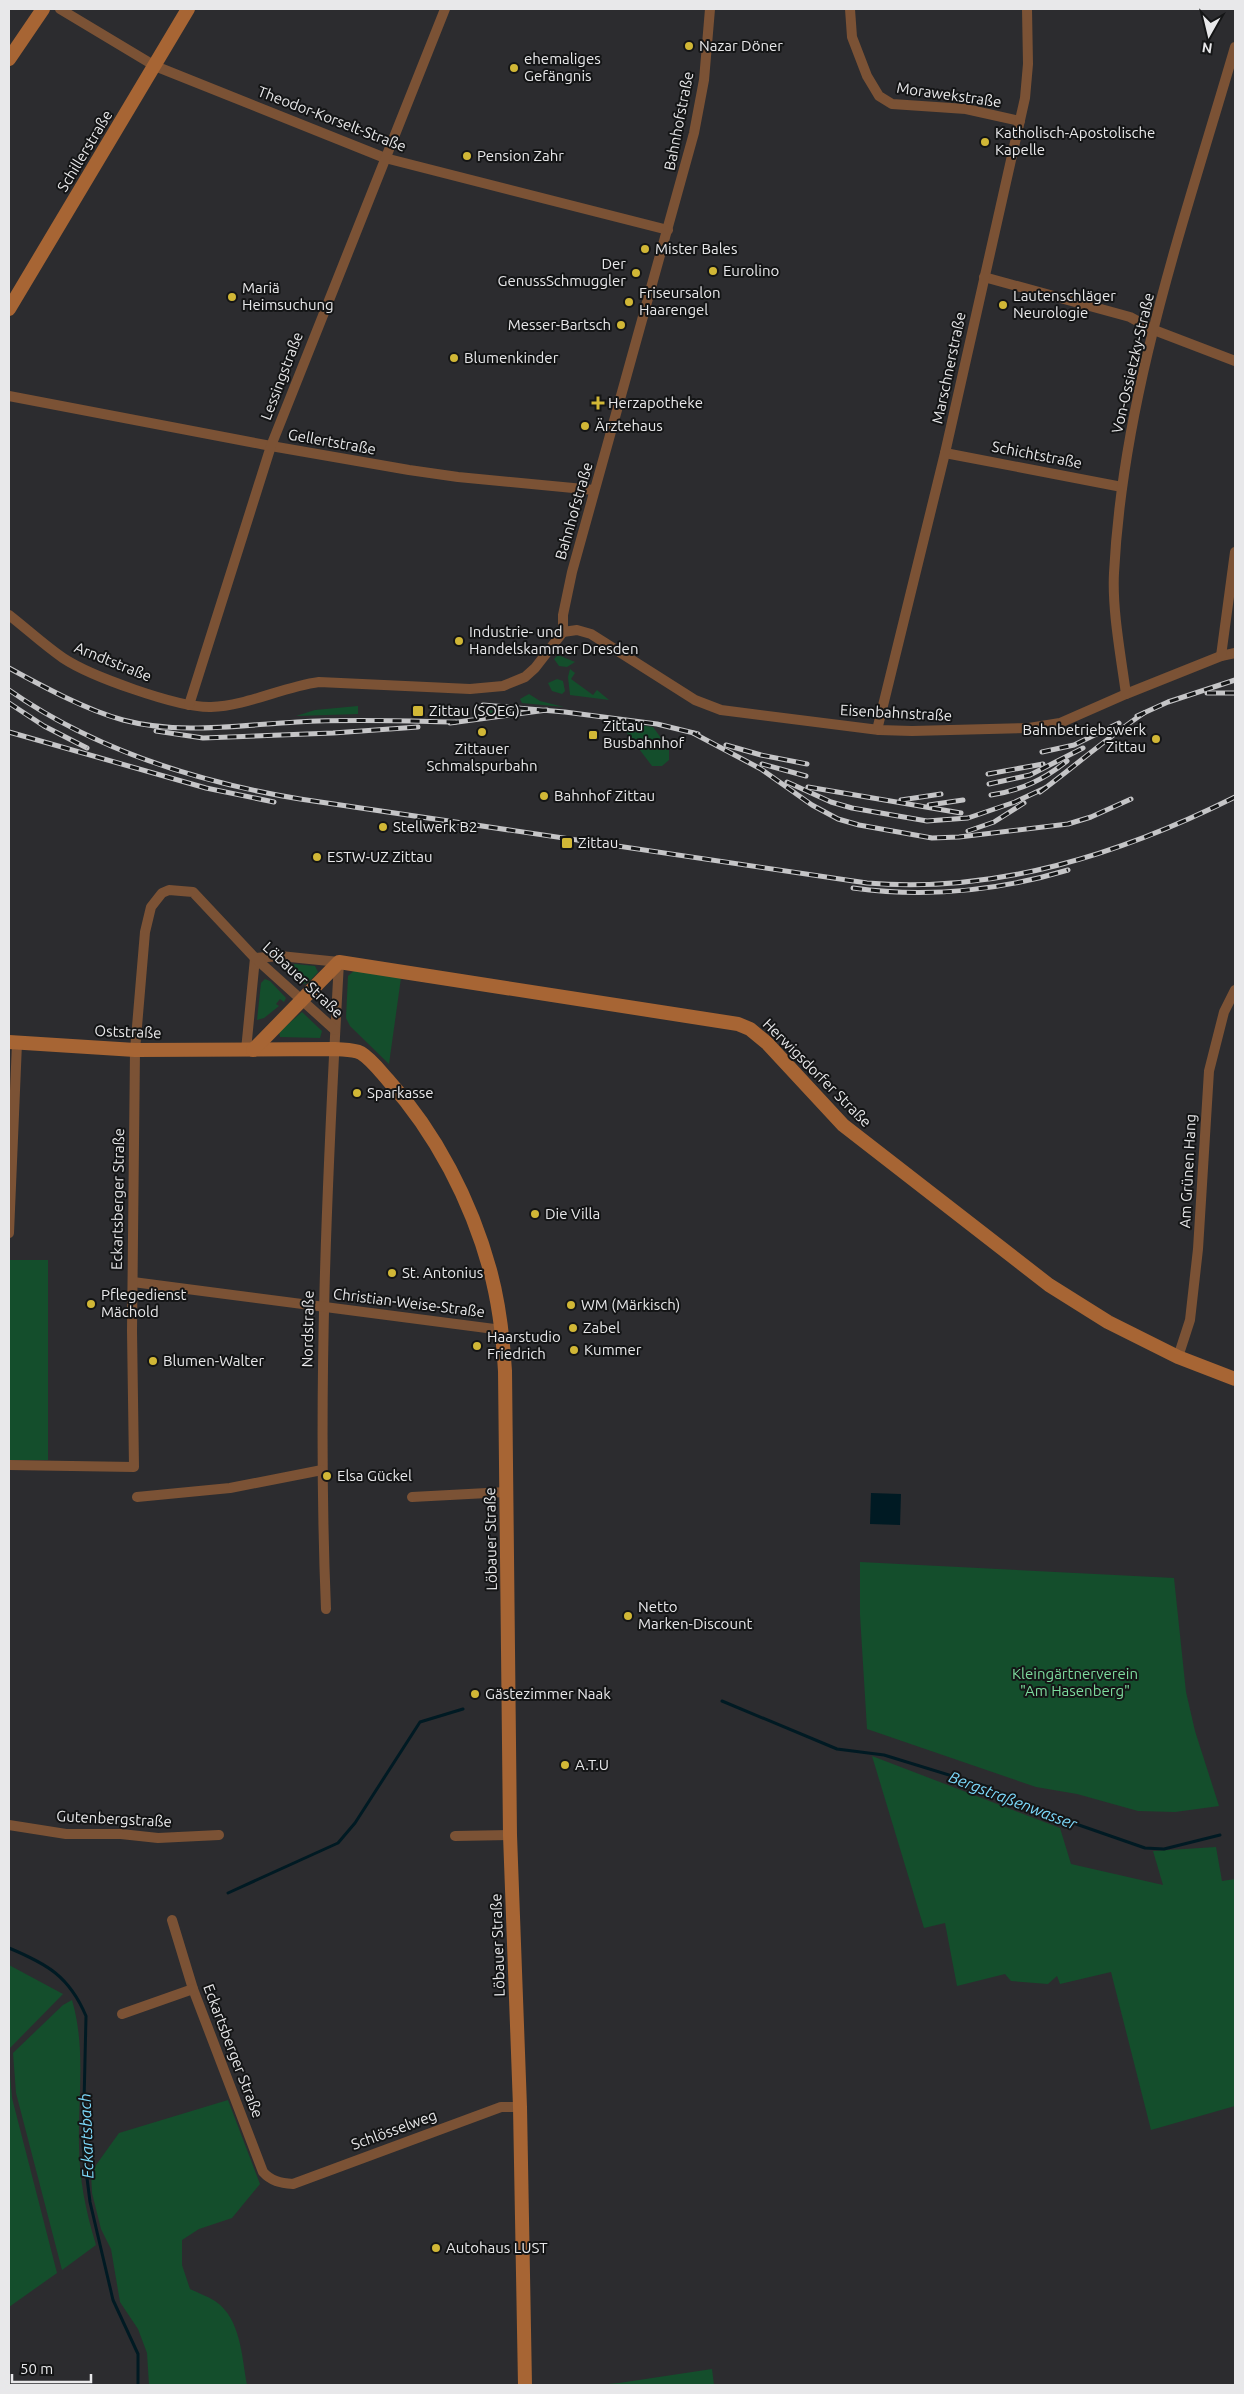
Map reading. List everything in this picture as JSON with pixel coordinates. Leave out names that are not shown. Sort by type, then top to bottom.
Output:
[{"type":"main road","points":[[9,59],[43,9]]},
{"type":"main road","name":"Schillerstraße","points":[[9,309],[188,9]]},
{"type":"main road","points":[[250,1050],[339,962]]},
{"type":"main road","name":"Herwigsdorfer Straße","points":[[339,962],[725,1021],[750,1029],[767,1043],[843,1125],[1049,1285],[1108,1322],[1178,1356],[1235,1379]]},
{"type":"main road","name":"Oststraße","points":[[13,1042],[135,1050],[334,1049]]},
{"type":"main road","name":"Löbauer Straße","points":[[334,1049],[360,1053],[373,1064],[408,1102],[437,1146],[477,1228],[490,1270],[502,1330],[505,1371],[510,1835],[520,2107],[526,2385]]},
{"type":"street","name":"Theodor-Korselt-Straße","points":[[60,9],[154,66],[385,158],[668,230]]},
{"type":"street","name":"Lessingstraße","points":[[189,705],[271,446],[445,9]]},
{"type":"street","name":"Bahnhofstraße","points":[[563,632],[563,615],[572,572],[692,142],[704,80],[710,9]]},
{"type":"street","name":"Morawekstraße","points":[[850,9],[852,37],[867,76],[879,96],[892,104],[966,109],[1020,121]]},
{"type":"street","name":"Marschnerstraße","points":[[879,730],[878,726],[945,453],[1020,121],[1028,64],[1027,9]]},
{"type":"street","name":"Von-Ossietzky-Straße","points":[[1126,694],[1114,575],[1122,487],[1137,398],[1154,330],[1235,47]]},
{"type":"street","points":[[984,277],[1130,317],[1154,330],[1235,361]]},
{"type":"street","name":"Gellertstraße","points":[[9,396],[271,446],[458,477],[594,490]]},
{"type":"street","name":"Schichtstraße","points":[[945,453],[1122,487]]},
{"type":"street","points":[[1221,656],[1235,552]]},
{"type":"street","name":"Arndtstraße","points":[[9,615],[62,658],[80,668],[122,684],[189,705]]},
{"type":"street","name":"Eisenbahnstraße","points":[[563,632],[577,630],[591,634],[694,700],[721,710],[879,730],[970,731],[1037,727],[1071,720],[1126,694],[1221,656],[1235,653]]},
{"type":"street","points":[[189,705],[210,707],[232,705],[300,685],[318,682],[470,689],[503,686],[525,677],[535,668],[563,632]]},
{"type":"street","name":"Löbauer Straße","points":[[145,932],[151,907],[162,893],[169,890],[193,892],[254,958],[335,1030],[334,1049]]},
{"type":"street","name":"Eckartsberger Straße","points":[[9,1465],[134,1467],[135,1050],[145,932]]},
{"type":"street","points":[[250,1050],[254,958],[280,956],[339,962],[335,1030]]},
{"type":"street","name":"Am Grünen Hang","points":[[1178,1356],[1190,1320],[1198,1249],[1209,1071],[1224,1012],[1235,990]]},
{"type":"street","points":[[9,1233],[13,1042]]},
{"type":"street","name":"Nordstraße","points":[[326,1609],[322,1470],[322,1307],[334,1049]]},
{"type":"street","name":"Christian-Weise-Straße","points":[[133,1282],[502,1330]]},
{"type":"street","points":[[137,1497],[230,1488],[322,1470]]},
{"type":"street","points":[[412,1497],[506,1492]]},
{"type":"street","name":"Gutenbergstraße","points":[[9,1825],[66,1834],[120,1834],[158,1838],[219,1835]]},
{"type":"street","points":[[455,1836],[510,1835]]},
{"type":"street","name":"Eckartsberger Straße","points":[[172,1920],[193,1989],[263,2172],[269,2178],[279,2183]]},
{"type":"street","points":[[122,2014],[193,1989]]},
{"type":"street","name":"Schlösselweg","points":[[279,2183],[293,2184],[501,2107],[520,2107]]},
{"type":"green space","points":[[558,655],[575,662],[567,667],[559,666],[554,659]]},
{"type":"green space","points":[[570,669],[575,673],[571,679],[593,695],[597,690],[609,700],[570,695],[568,677]]},
{"type":"green space","points":[[557,679],[563,681],[565,691],[562,694],[552,691],[548,683]]},
{"type":"green space","points":[[529,694],[540,701],[564,707],[522,703],[520,699]]},
{"type":"green space","points":[[358,706],[358,714],[296,716],[315,710]]},
{"type":"green space","points":[[485,710],[505,711],[505,714],[486,717]]},
{"type":"green space","points":[[613,721],[653,727],[669,749],[669,760],[662,766],[652,766],[624,729]]},
{"type":"green space","points":[[295,964],[315,966],[318,972],[308,983],[300,984],[290,973],[290,968]]},
{"type":"green space","points":[[355,970],[401,978],[389,1064],[350,1026],[346,1018],[348,976]]},
{"type":"green space","points":[[265,979],[270,981],[286,998],[284,1002],[280,999],[276,1004],[279,1006],[264,1018],[257,1020],[261,983]]},
{"type":"green space","points":[[302,1012],[322,1031],[320,1038],[280,1037],[279,1032]]},
{"type":"green space","points":[[9,1260],[48,1260],[48,1460],[9,1460]]},
{"type":"green space","name":"Kleingärtnerverein \"Am Hasenberg\"","points":[[860,1562],[1174,1578],[1186,1692],[1195,1731],[1219,1806],[1175,1812],[1138,1811],[1077,1794],[1036,1787],[867,1729],[860,1615]]},
{"type":"green space","points":[[872,1756],[1060,1828],[1071,1864],[1163,1885],[1153,1851],[1216,1847],[1222,1881],[1235,1879],[1235,2106],[1151,2130],[1111,1972],[1060,1984],[1057,1976],[1048,1984],[1011,1981],[1005,1974],[957,1986],[945,1923],[924,1928]]},
{"type":"green space","points":[[9,1965],[63,1994],[9,2049]]},
{"type":"green space","points":[[72,2000],[79,2036],[80,2054],[80,2170],[86,2208],[96,2245],[62,2270],[16,2093],[13,2053],[63,2005]]},
{"type":"green space","points":[[9,2063],[12,2098],[57,2273],[9,2307]]},
{"type":"green space","points":[[228,2100],[260,2184],[232,2218],[199,2229],[182,2240],[182,2265],[190,2289],[215,2301],[224,2308],[230,2318],[239,2339],[247,2385],[149,2385],[147,2353],[138,2329],[120,2302],[111,2249],[101,2229],[92,2193],[91,2172],[119,2133]]},
{"type":"green space","points":[[712,2369],[714,2385],[608,2384],[619,2383]]},
{"type":"water","points":[[871,1493],[901,1494],[900,1525],[870,1524]]},
{"type":"waterway","name":"Bergstraßenwasser","points":[[722,1701],[837,1749],[884,1755],[988,1787],[1001,1798],[1145,1848],[1164,1849],[1220,1835]]},
{"type":"waterway","name":"Bergstraßenwasser","points":[[228,1893],[338,1843],[355,1823],[420,1722],[463,1709]]},
{"type":"waterway","name":"Eckartsbach","points":[[9,1948],[35,1960],[55,1973],[72,1991],[86,2016],[83,2146],[90,2202],[113,2300],[138,2354],[138,2385]]},
{"type":"railway","points":[[9,668],[64,697],[94,710],[144,725],[210,728],[337,721],[456,722]]},
{"type":"railway","points":[[1137,716],[1168,702],[1235,680]]},
{"type":"railway","points":[[9,690],[76,730],[148,761],[185,773],[261,792],[867,883],[915,885],[963,882],[1010,876],[1057,866],[1148,836],[1192,818],[1235,797]]},
{"type":"railway","points":[[1207,693],[1235,693]]},
{"type":"railway","points":[[9,703],[44,726],[87,748]]},
{"type":"railway","points":[[483,705],[565,712],[657,724],[698,734]]},
{"type":"railway","points":[[450,723],[547,710]]},
{"type":"railway","points":[[1040,792],[1144,713]]},
{"type":"railway","points":[[1042,752],[1074,745],[1119,723]]},
{"type":"railway","points":[[156,731],[203,738],[333,733],[418,727]]},
{"type":"railway","points":[[9,732],[206,788],[274,802]]},
{"type":"railway","points":[[693,733],[761,769],[812,805],[838,819],[859,825],[932,838],[959,837],[1068,824],[1091,817],[1131,799]]},
{"type":"railway","points":[[726,745],[761,755],[807,764]]},
{"type":"railway","points":[[989,784],[1030,775],[1083,748]]},
{"type":"railway","points":[[991,795],[1032,783],[1067,761]]},
{"type":"railway","points":[[762,764],[806,776]]},
{"type":"railway","points":[[988,774],[1043,764]]},
{"type":"railway","points":[[787,782],[831,802],[852,808],[927,821],[968,818],[1015,802],[1045,788]]},
{"type":"railway","points":[[808,787],[961,813]]},
{"type":"railway","points":[[901,800],[941,794]]},
{"type":"railway","points":[[929,805],[963,800]]},
{"type":"railway","points":[[968,831],[994,822],[1024,803]]},
{"type":"railway","points":[[853,888],[908,892],[962,891],[1015,883],[1068,870]]},
{"type":"place","name":"Nazar Döner","points":[[689,46]]},
{"type":"place","name":"ehemaliges Gefängnis","points":[[514,68]]},
{"type":"place","name":"Katholisch-Apostolische Kapelle","points":[[985,142]]},
{"type":"place","name":"Pension Zahr","points":[[467,156]]},
{"type":"place","name":"Mister Bales","points":[[645,249]]},
{"type":"place","name":"Eurolino","points":[[713,271]]},
{"type":"place","name":"Der GenussSchmuggler","points":[[636,273]]},
{"type":"place","name":"Mariä Heimsuchung","points":[[232,297]]},
{"type":"place","name":"Friseursalon Haarengel","points":[[629,302]]},
{"type":"place","name":"Lautenschläger Neurologie","points":[[1003,305]]},
{"type":"place","name":"Messer-Bartsch","points":[[621,325]]},
{"type":"place","name":"Blumenkinder","points":[[454,358]]},
{"type":"place","name":"Herzapotheke","points":[[598,403]]},
{"type":"place","name":"Ärztehaus","points":[[585,426]]},
{"type":"place","name":"Industrie- und Handelskammer Dresden","points":[[459,641]]},
{"type":"place","name":"Zittau (SOEG)","points":[[418,711]]},
{"type":"place","name":"Zittauer Schmalspurbahn","points":[[482,732]]},
{"type":"place","name":"Zittau Busbahnhof","points":[[593,735]]},
{"type":"place","name":"Bahnbetriebswerk Zittau","points":[[1156,739]]},
{"type":"place","name":"Bahnhof Zittau","points":[[544,796]]},
{"type":"place","name":"Stellwerk B2","points":[[383,827]]},
{"type":"place","name":"Zittau","points":[[567,843]]},
{"type":"place","name":"ESTW-UZ Zittau","points":[[317,857]]},
{"type":"place","name":"Sparkasse","points":[[357,1093]]},
{"type":"place","name":"Die Villa","points":[[535,1214]]},
{"type":"place","name":"St. Antonius","points":[[392,1273]]},
{"type":"place","name":"Pflegedienst Mächold","points":[[91,1304]]},
{"type":"place","name":"WM (Märkisch)","points":[[571,1305]]},
{"type":"place","name":"Zabel","points":[[573,1328]]},
{"type":"place","name":"Haarstudio Friedrich","points":[[477,1346]]},
{"type":"place","name":"Kummer","points":[[574,1350]]},
{"type":"place","name":"Blumen-Walter","points":[[153,1361]]},
{"type":"place","name":"Elsa Gückel","points":[[327,1476]]},
{"type":"place","name":"Netto Marken-Discount","points":[[628,1616]]},
{"type":"place","name":"Gästezimmer Naak","points":[[475,1694]]},
{"type":"place","name":"A.T.U","points":[[565,1765]]},
{"type":"place","name":"Autohaus LUST","points":[[436,2248]]}]
